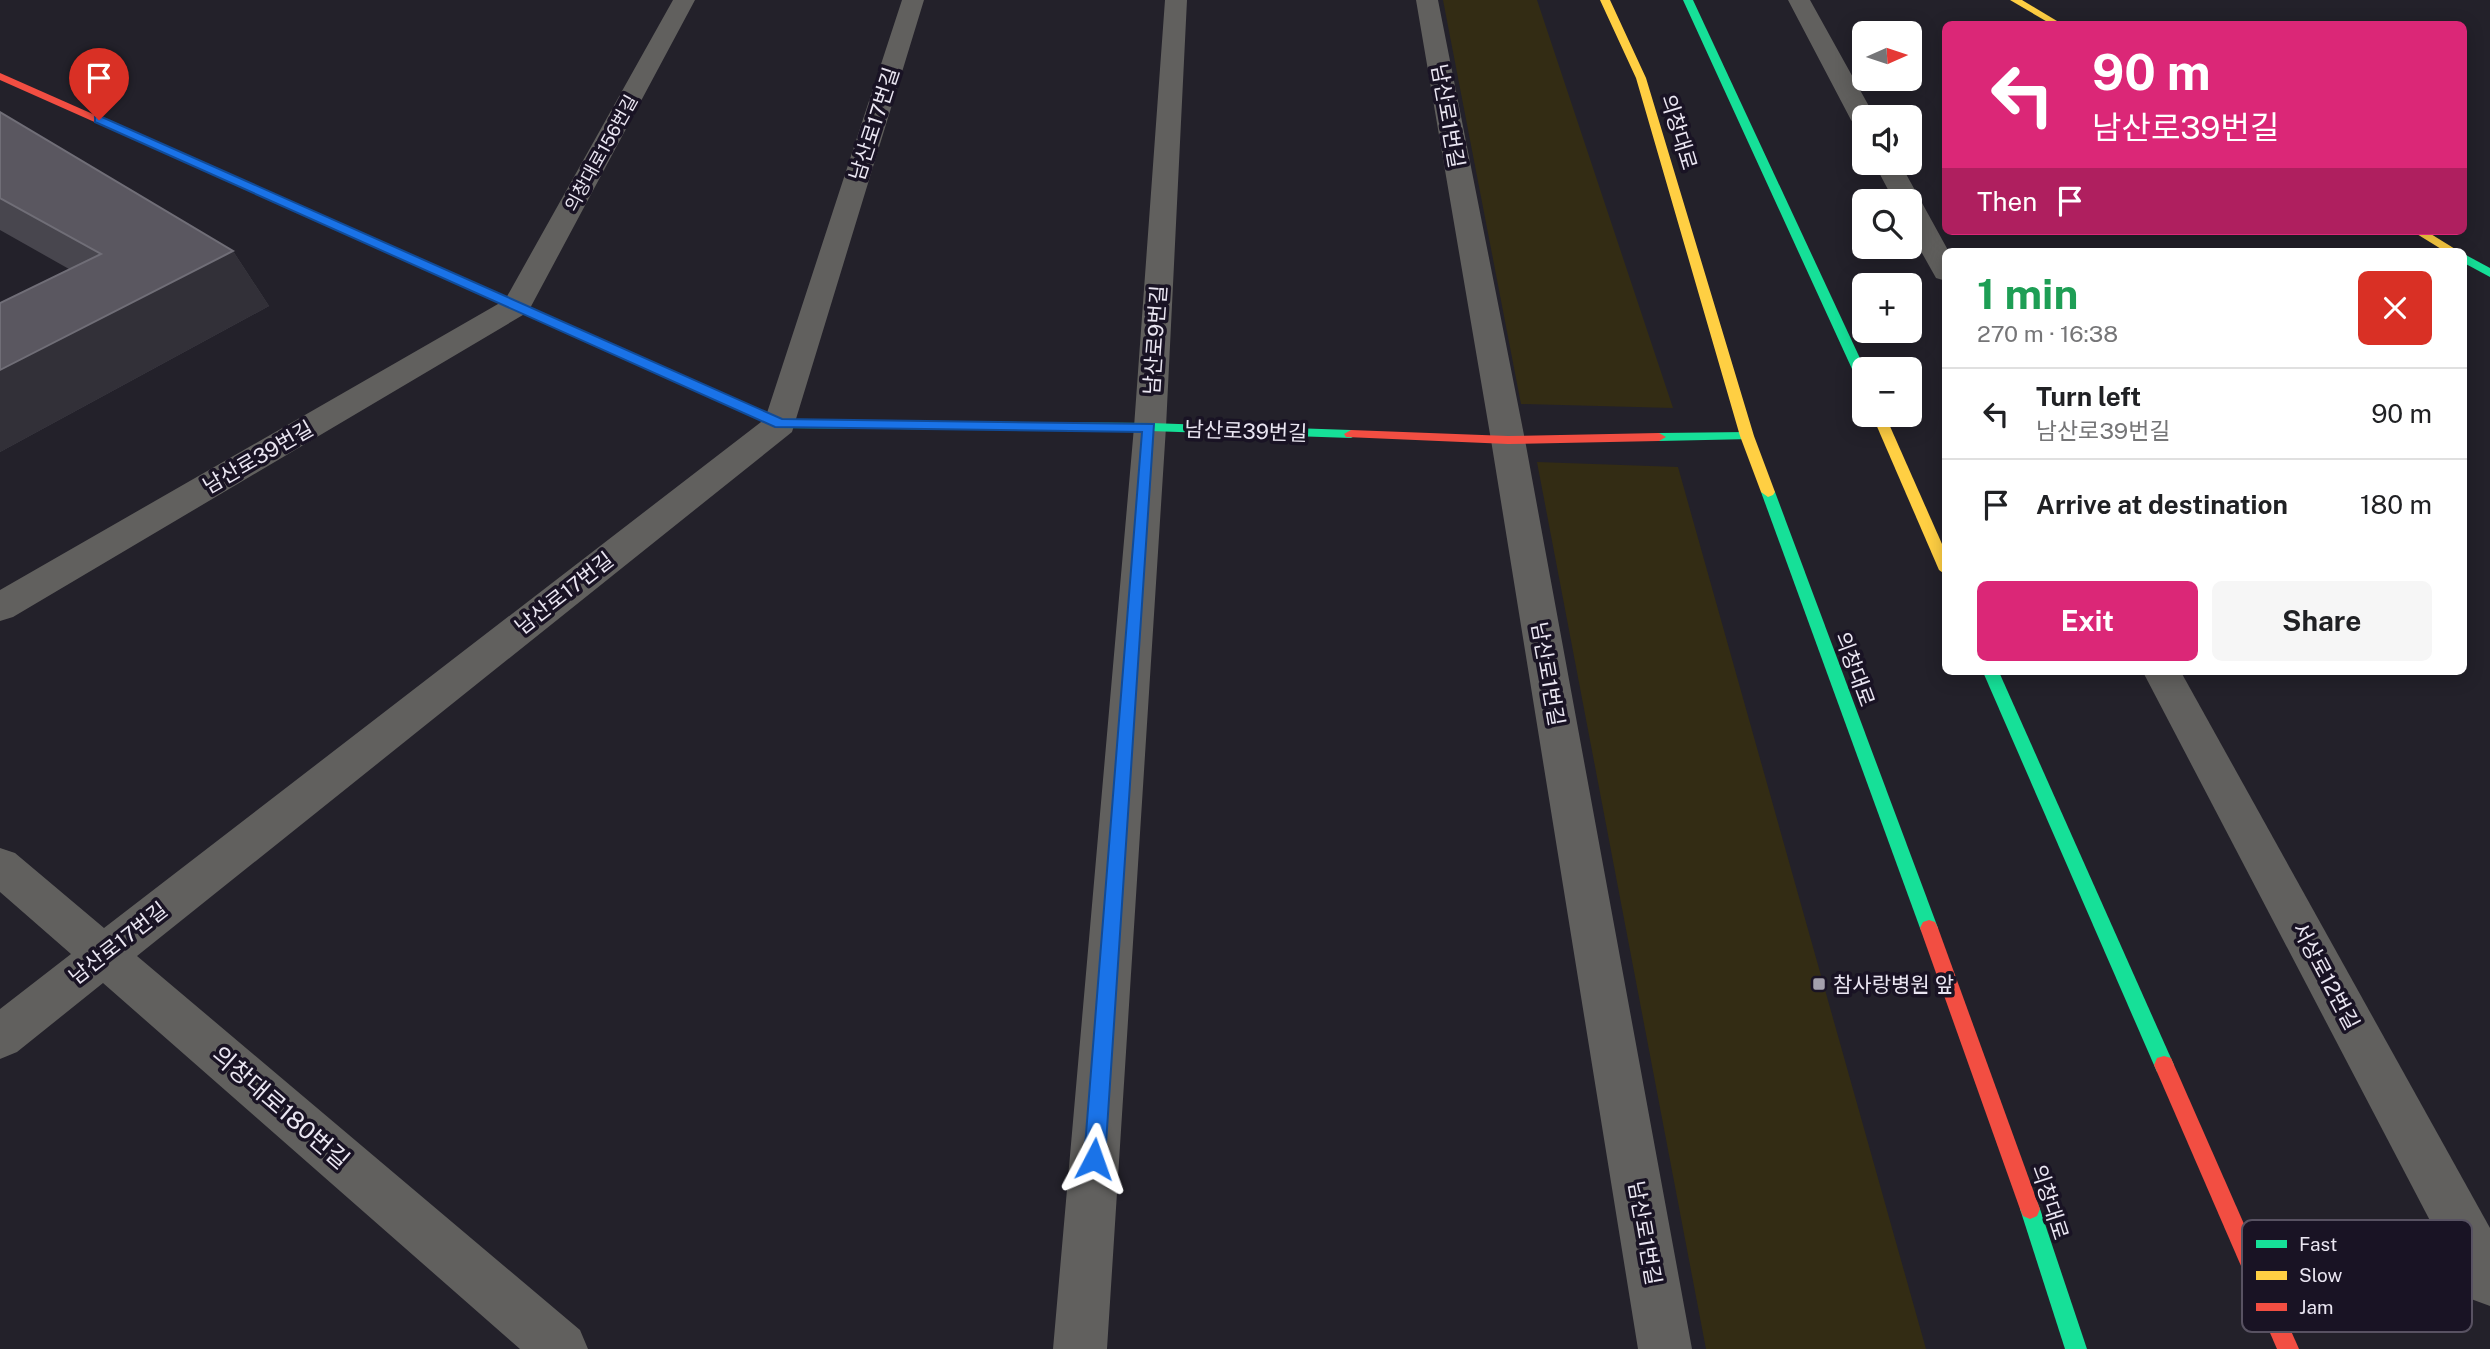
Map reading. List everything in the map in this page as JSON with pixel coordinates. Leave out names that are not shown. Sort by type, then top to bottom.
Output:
[{"type":"main road","name":"의창대로","points":[[1605,0],[1641,78],[1747,436],[2016,1166],[2076,1349]]},
{"type":"main road","points":[[1688,0],[1852,357]]},
{"type":"main road","points":[[2015,0],[2052,21]]},
{"type":"main road","name":"남산로39번길","points":[[0,76],[780,424],[1150,428],[1508,440],[1747,436]]},
{"type":"main road","points":[[2425,235],[2447,248]]},
{"type":"main road","points":[[1883,427],[1942,561]]},
{"type":"main road","points":[[1992,675],[2242,1244]]},
{"type":"main road","points":[[2281,1332],[2288,1349]]},
{"type":"street","name":"의창대로156번길","points":[[517,306],[684,0]]},
{"type":"street","name":"남산로17번길","points":[[0,1037],[780,424],[913,0]]},
{"type":"street","name":"남산로9번길","points":[[1080,1349],[1150,428],[1176,0]]},
{"type":"street","name":"남산로1번길","points":[[1427,0],[1508,440],[1665,1349]]},
{"type":"street","points":[[1799,0],[1856,105]]},
{"type":"street","points":[[1922,227],[1942,265]]},
{"type":"street","name":"남산로39번길","points":[[0,607],[517,306]]},
{"type":"street","name":"서상로12번길","points":[[2164,675],[2458,1220]]},
{"type":"street","name":"의창대로180번길","points":[[0,866],[561,1349]]},
{"type":"street","name":"서상로12번길","points":[[2472,1247],[2490,1280]]},
{"type":"shaded area","points":[[1443,0],[1537,0],[1673,408],[1521,404]]},
{"type":"shaded area","points":[[1537,462],[1678,467],[1926,1349],[1706,1349]]},
{"type":"building","points":[[0,112],[233,251],[0,370],[0,303],[101,254],[0,198]]},
{"type":"traffic: fast","points":[[1688,0],[1852,357]]},
{"type":"traffic: fast","points":[[2467,260],[2490,273]]},
{"type":"traffic: fast","points":[[686,382],[780,424],[1150,427],[1351,434]]},
{"type":"traffic: fast","points":[[1659,437],[1747,436]]},
{"type":"traffic: fast","points":[[1768,492],[1929,928]]},
{"type":"traffic: fast","points":[[1992,675],[2164,1065]]},
{"type":"traffic: fast","points":[[2030,1209],[2076,1349]]},
{"type":"traffic: slow","points":[[1605,0],[1641,78],[1747,436],[1768,492]]},
{"type":"traffic: slow","points":[[2015,0],[2052,21]]},
{"type":"traffic: slow","points":[[220,174],[686,382]]},
{"type":"traffic: slow","points":[[2425,235],[2447,248]]},
{"type":"traffic: slow","points":[[1883,427],[1942,561]]},
{"type":"traffic: jam","points":[[0,76],[220,174]]},
{"type":"traffic: jam","points":[[1351,434],[1508,440],[1659,437]]},
{"type":"traffic: jam","points":[[1929,928],[2030,1209]]},
{"type":"traffic: jam","points":[[2164,1065],[2242,1244]]},
{"type":"traffic: jam","points":[[2281,1332],[2288,1349]]},
{"type":"place","name":"참사랑병원 앞","points":[[1819,984]]},
{"type":"route","points":[[99,120],[780,424],[1150,428],[1094,1159]]}]
